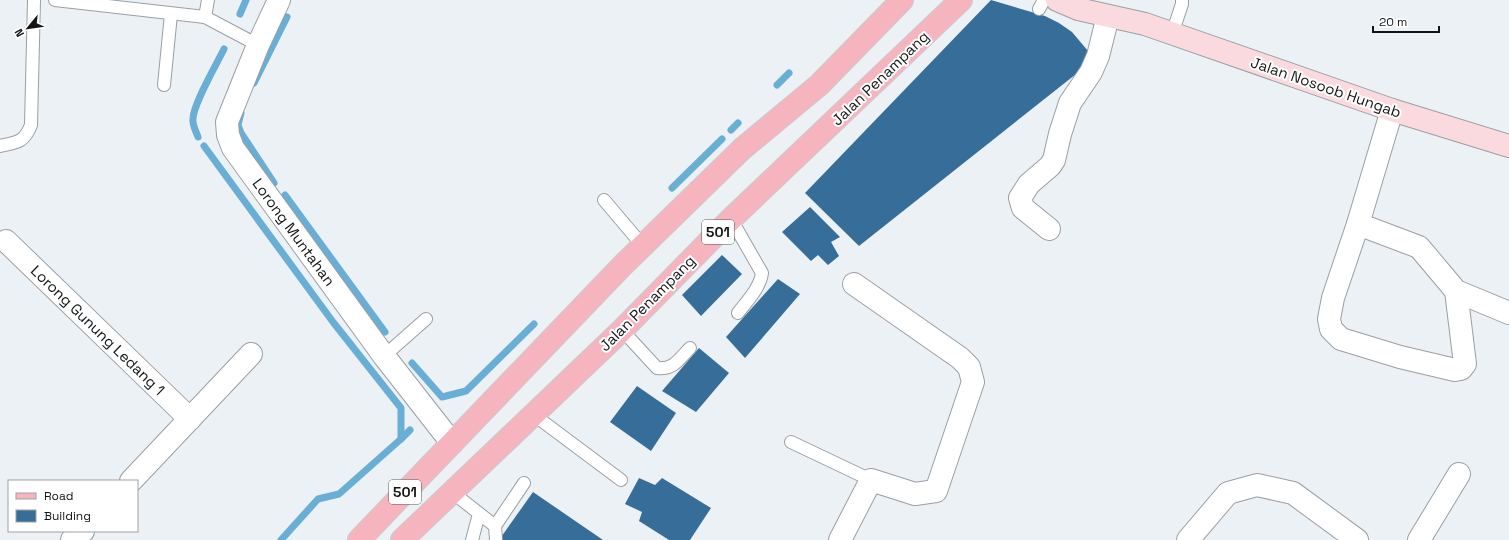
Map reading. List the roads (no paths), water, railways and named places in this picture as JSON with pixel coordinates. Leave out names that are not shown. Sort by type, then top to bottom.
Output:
[{"type":"main road","name":"501","points":[[358,540],[569,320],[643,246],[742,150],[819,85],[902,0]]},
{"type":"main road","name":"Jalan Penampang","points":[[402,540],[622,330],[731,220],[961,0]]},
{"type":"main road","name":"Jalan Nosoob Hungab","points":[[1046,3],[1078,9],[1108,8],[1172,34],[1392,110],[1509,146]]},
{"type":"street","name":"Lorong Muntahan","points":[[279,0],[258,45],[227,122],[228,135],[233,148],[384,356],[452,443]]},
{"type":"street","points":[[1049,229],[1023,208],[1020,198],[1029,184],[1050,166],[1054,160],[1060,134],[1070,103],[1091,72],[1098,56],[1108,8]]},
{"type":"street","points":[[1392,110],[1358,224],[1333,298],[1329,319],[1332,329],[1341,339],[1400,357],[1455,370],[1461,369],[1465,364],[1456,291]]},
{"type":"street","points":[[1358,224],[1419,247],[1456,291],[1509,313]]},
{"type":"street","name":"Lorong Gunung Ledang 1","points":[[6,241],[190,419]]},
{"type":"street","points":[[840,540],[871,480],[915,494],[936,491],[973,382],[969,366],[960,358],[854,284]]},
{"type":"street","points":[[132,480],[250,354]]},
{"type":"street","points":[[1419,540],[1459,474]]},
{"type":"street","points":[[1188,540],[1228,493],[1257,485],[1293,493],[1357,540]]},
{"type":"street","points":[[72,540],[83,532]]},
{"type":"lane","points":[[0,146],[16,142],[27,136],[32,125],[34,0]]},
{"type":"lane","points":[[55,0],[88,1],[171,14],[205,17],[258,45]]},
{"type":"lane","points":[[205,17],[208,0]]},
{"type":"lane","points":[[1172,34],[1182,0]]},
{"type":"lane","points":[[164,85],[171,14]]},
{"type":"lane","points":[[604,200],[643,246]]},
{"type":"lane","points":[[731,220],[762,273],[758,286],[738,313]]},
{"type":"lane","points":[[384,356],[426,318]]},
{"type":"lane","points":[[622,330],[657,368],[666,369],[674,365],[690,348]]},
{"type":"lane","points":[[534,415],[621,480]]},
{"type":"lane","points":[[791,442],[871,480]]},
{"type":"lane","points":[[496,540],[495,526],[524,483]]},
{"type":"lane","points":[[452,492],[495,526]]},
{"type":"lane","points":[[472,540],[479,514]]},
{"type":"waterway","points":[[240,14],[246,0]]},
{"type":"waterway","points":[[254,83],[287,17]]},
{"type":"waterway","points":[[198,137],[193,123],[194,111],[224,49]]},
{"type":"waterway","points":[[777,85],[789,73]]},
{"type":"waterway","points":[[241,113],[238,125],[241,133],[274,183]]},
{"type":"waterway","points":[[731,130],[738,123]]},
{"type":"waterway","points":[[672,188],[722,139]]},
{"type":"waterway","points":[[204,146],[333,322],[401,408],[401,439],[339,494],[318,499],[281,540]]},
{"type":"waterway","points":[[285,195],[385,332]]},
{"type":"waterway","points":[[412,363],[442,397],[466,391],[534,324]]},
{"type":"waterway","points":[[401,439],[410,430]]}]
